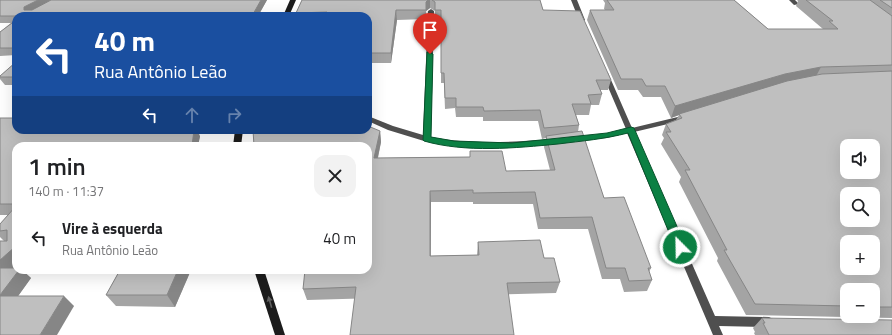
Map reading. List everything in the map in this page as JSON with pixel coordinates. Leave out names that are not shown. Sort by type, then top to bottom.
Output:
[{"type":"main road","points":[[287,12],[293,0]]},
{"type":"main road","points":[[260,274],[280,335]]},
{"type":"street","points":[[574,0],[586,27]]},
{"type":"street","points":[[427,140],[431,11]]},
{"type":"street","points":[[604,68],[718,335]]},
{"type":"street","points":[[568,140],[607,136],[691,116]]},
{"type":"street","points":[[372,120],[382,125],[427,140],[454,144],[512,146],[560,141]]},
{"type":"street","points":[[712,321],[782,322]]},
{"type":"building","points":[[0,0],[38,0],[24,7],[24,10],[32,10],[51,0],[261,0],[254,12],[12,12],[12,16],[0,16]]},
{"type":"building","points":[[302,0],[428,0],[426,2],[426,10],[396,10],[391,53],[372,53],[372,12],[296,12]]},
{"type":"building","points":[[432,0],[540,0],[543,10],[580,11],[611,80],[596,80],[602,94],[588,95],[591,104],[572,104],[579,125],[544,128],[540,110],[484,111],[483,107],[456,107],[456,98],[445,98],[444,73],[441,73],[441,10],[435,10],[435,2]]},
{"type":"building","points":[[607,0],[734,0],[768,29],[838,29],[829,21],[833,21],[806,0],[870,0],[892,16],[892,65],[821,67],[785,74],[675,106],[665,86],[646,86],[642,79],[621,79],[590,10],[614,10]]},
{"type":"building","points":[[880,0],[892,0],[892,8]]},
{"type":"building","points":[[12,23],[12,48],[0,48],[0,32]]},
{"type":"building","points":[[12,66],[12,77],[0,76]]},
{"type":"building","points":[[892,71],[892,307],[880,307],[880,283],[840,283],[840,306],[755,304],[724,250],[727,250],[685,170],[690,170],[666,132],[671,132],[666,124],[682,118],[679,114],[787,81],[822,74]]},
{"type":"building","points":[[0,118],[12,118],[12,134],[194,134],[192,142],[12,142],[12,204],[0,204]]},
{"type":"building","points":[[372,128],[380,131],[374,158],[470,157],[470,151],[502,151],[506,171],[555,170],[546,136],[582,131],[604,198],[624,197],[651,268],[648,268],[652,280],[629,281],[625,268],[606,268],[592,217],[540,218],[535,192],[473,193],[473,190],[430,191],[430,256],[479,255],[478,242],[540,240],[544,258],[554,258],[560,282],[507,283],[514,335],[350,335],[356,287],[303,289],[305,274],[372,274],[372,142],[254,142],[253,134],[372,134]]},
{"type":"building","points":[[12,210],[12,250],[0,260],[0,241],[7,241],[7,230],[0,231],[0,224]]},
{"type":"building","points":[[0,268],[12,268],[12,274],[16,274],[0,295]]},
{"type":"building","points":[[118,274],[176,274],[167,295],[106,295]]},
{"type":"building","points":[[0,296],[64,296],[40,335],[0,335]]},
{"type":"building","points":[[762,318],[840,319],[840,323],[880,323],[880,320],[892,320],[892,335],[769,335],[763,323],[765,323]]},
{"type":"route","points":[[430,54],[427,140],[454,144],[512,146],[607,136],[631,130],[680,247]]}]
